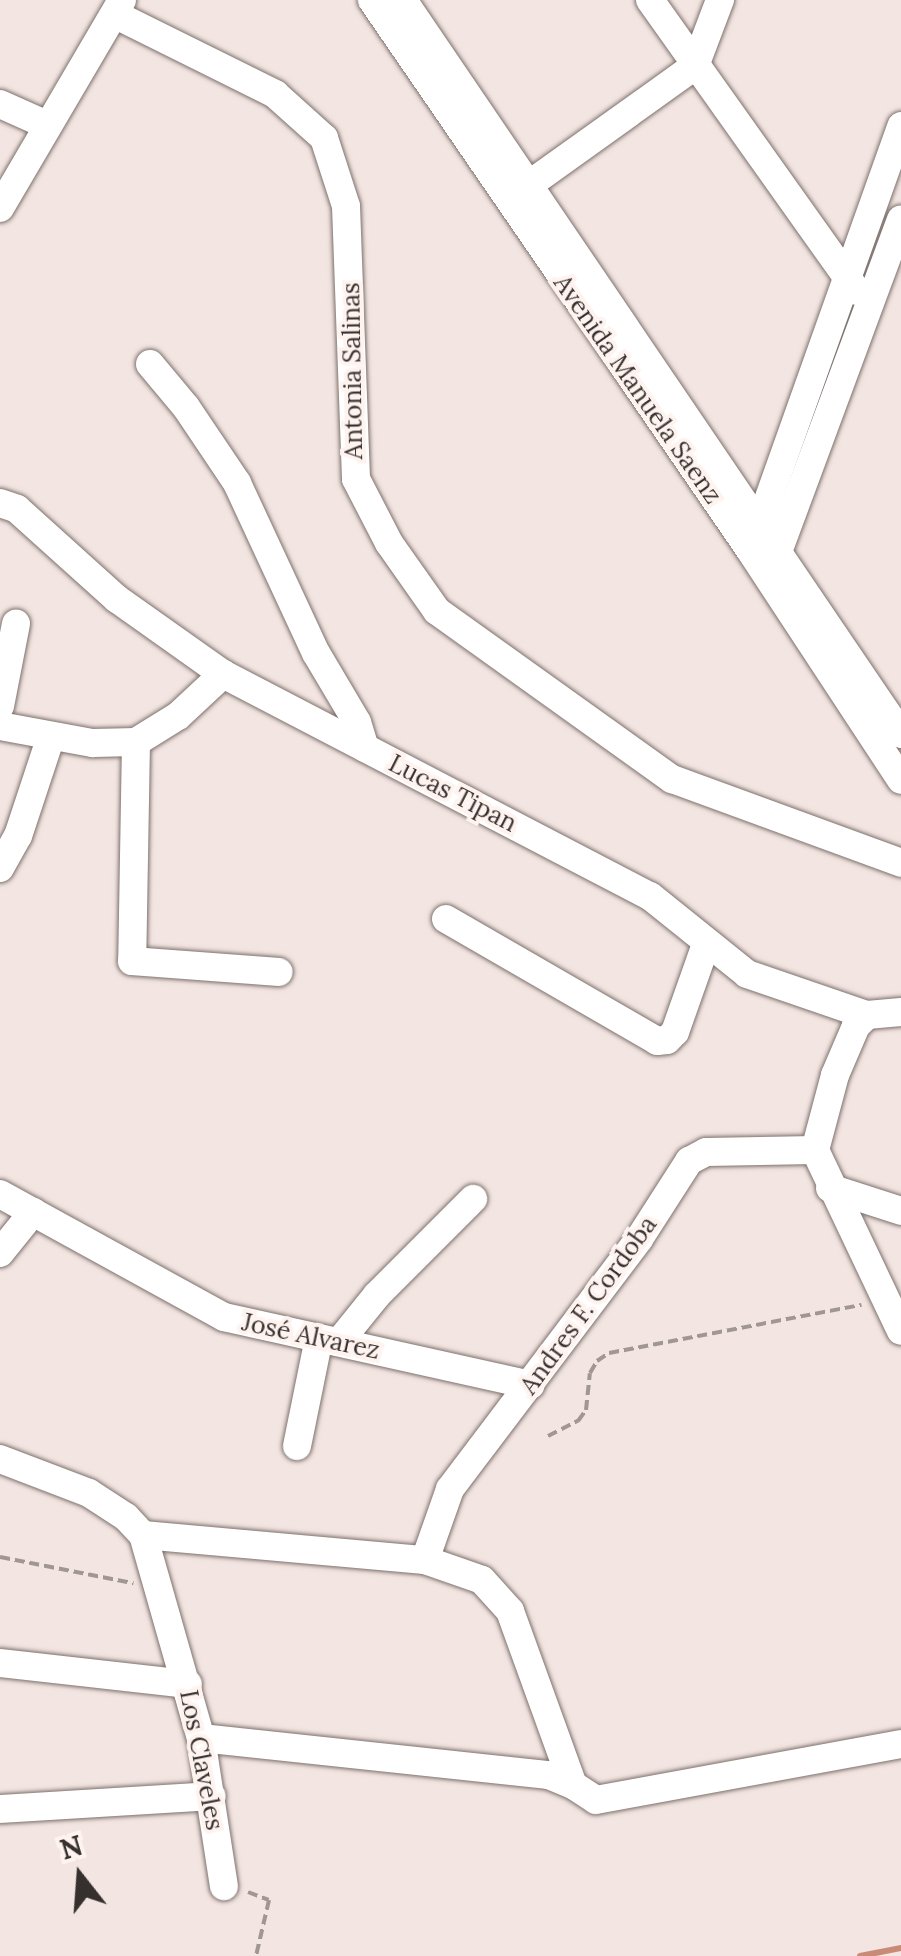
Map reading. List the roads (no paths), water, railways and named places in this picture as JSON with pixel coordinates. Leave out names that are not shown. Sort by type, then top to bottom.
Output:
[{"type":"street","name":"Avenida Manuela Saenz","points":[[372,0],[780,550],[901,734]]},
{"type":"street","name":"Avenida Manuela Saenz","points":[[403,0],[517,193],[901,780]]},
{"type":"street","points":[[650,0],[871,307]]},
{"type":"street","points":[[517,193],[695,66],[720,0]]},
{"type":"street","points":[[0,208],[119,8]]},
{"type":"street","name":"Antonia Salinas","points":[[119,8],[275,94],[324,138],[346,206],[356,479],[389,543],[437,610],[672,779],[901,863]]},
{"type":"street","points":[[0,104],[48,125]]},
{"type":"street","points":[[750,550],[901,126]]},
{"type":"street","points":[[767,580],[901,220]]},
{"type":"street","points":[[150,364],[186,407],[237,483],[316,654],[357,722],[365,748]]},
{"type":"street","name":"Lucas Tipan","points":[[0,503],[18,510],[117,599],[223,674],[650,896],[747,974],[868,1015],[901,1012]]},
{"type":"street","points":[[0,706],[16,624]]},
{"type":"street","points":[[0,726],[93,743],[136,742],[178,716],[223,674]]},
{"type":"street","points":[[0,868],[18,836],[51,736]]},
{"type":"street","points":[[136,742],[132,961],[279,972]]},
{"type":"street","points":[[446,919],[657,1041],[668,1040],[675,1032],[706,944]]},
{"type":"street","points":[[868,1015],[856,1026],[835,1075],[814,1150],[901,1331]]},
{"type":"street","name":"Andres F. Cordoba","points":[[425,1560],[450,1489],[639,1240],[696,1154],[814,1150]]},
{"type":"street","points":[[830,1188],[901,1212]]},
{"type":"street","name":"José Alvarez","points":[[0,1194],[224,1317],[531,1385]]},
{"type":"street","points":[[297,1446],[329,1340],[473,1198]]},
{"type":"street","points":[[0,1253],[34,1212]]},
{"type":"street","points":[[0,1459],[89,1493],[126,1517],[143,1535],[425,1560],[482,1580],[510,1610],[584,1792]]},
{"type":"street","name":"Los Claveles","points":[[143,1535],[201,1738],[224,1886]]},
{"type":"street","points":[[0,1662],[188,1684]]},
{"type":"street","points":[[201,1738],[549,1775],[584,1792],[901,1744]]},
{"type":"street","points":[[0,1809],[212,1796]]},
{"type":"waterway","points":[[860,1956],[901,1948]]}]
